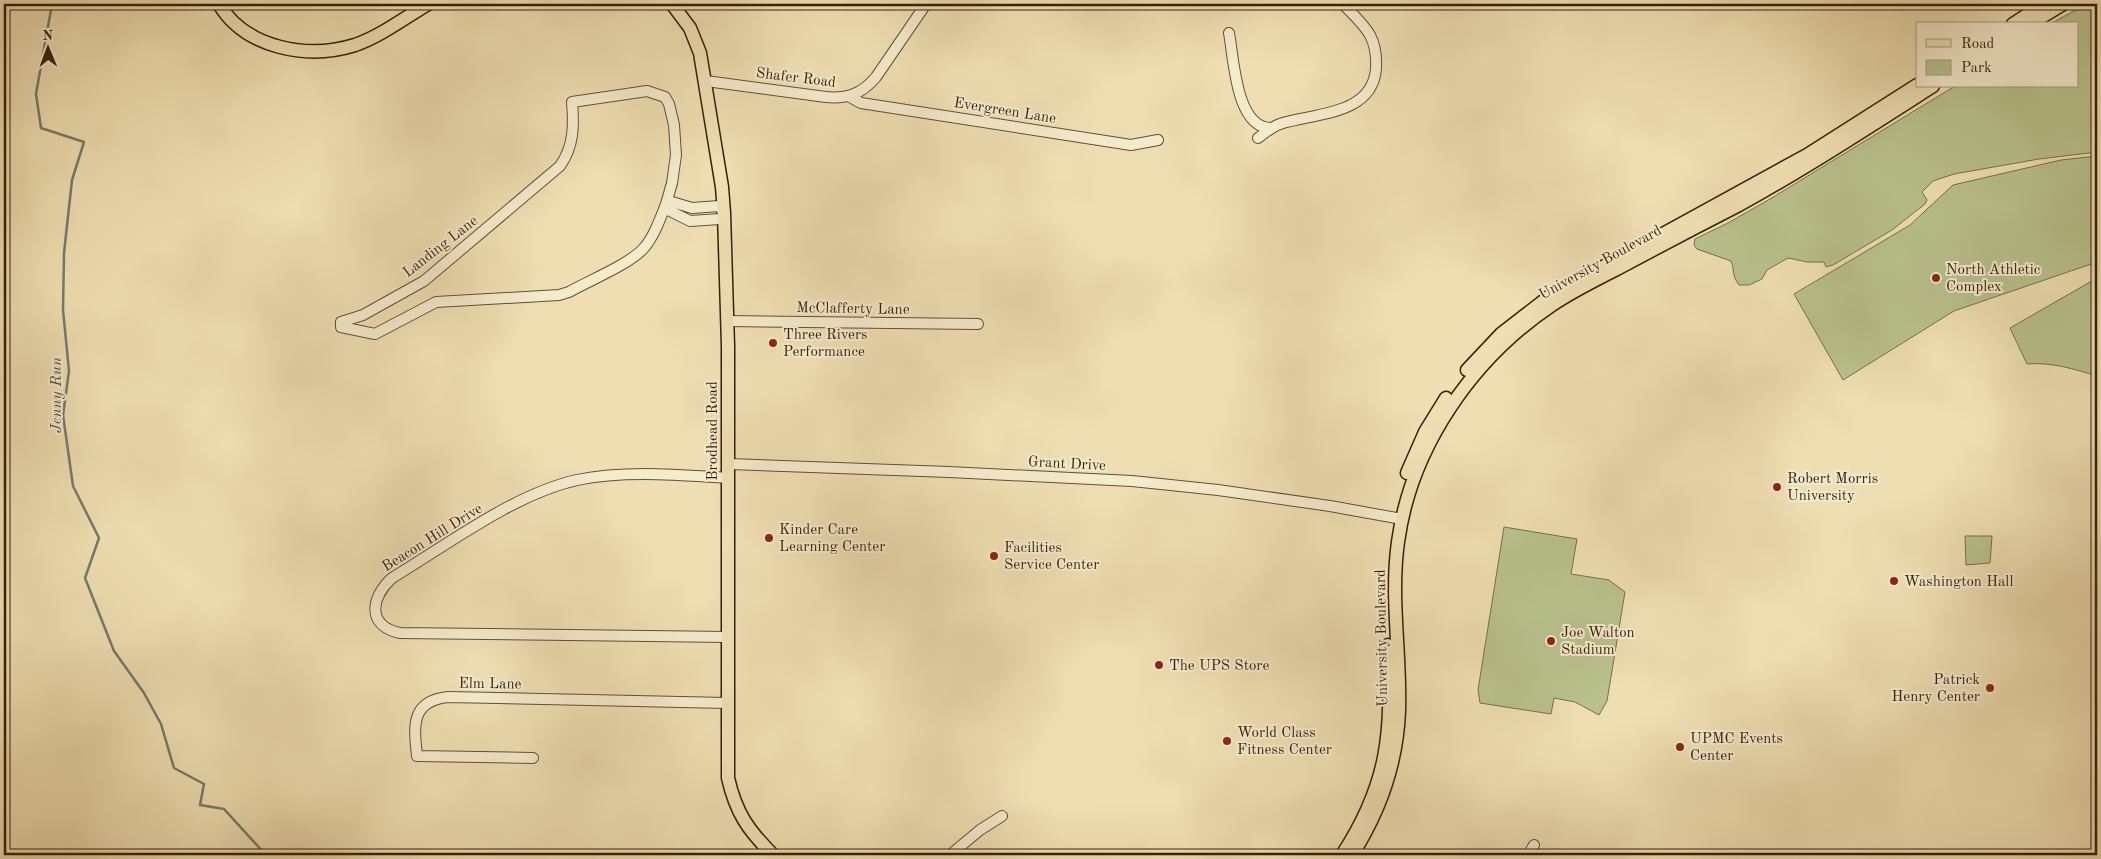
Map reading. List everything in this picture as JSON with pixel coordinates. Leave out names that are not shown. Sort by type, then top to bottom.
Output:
[{"type":"main road","points":[[219,4],[230,20],[253,38],[277,46],[318,51],[342,48],[365,41],[428,4]]},
{"type":"main road","name":"Brodhead Road","points":[[672,4],[684,17],[696,40],[706,82],[724,213],[729,464],[728,778],[732,797],[746,827],[773,855]]},
{"type":"main road","points":[[2016,22],[2044,4]]},
{"type":"main road","points":[[2033,22],[2063,4]]},
{"type":"main road","name":"University Boulevard","points":[[1357,854],[1383,794],[1396,746],[1399,696],[1394,574],[1397,519],[1401,489],[1416,451],[1440,407],[1476,360],[1518,319],[1563,288],[1807,155],[1916,86]]},
{"type":"main road","name":"University Boulevard","points":[[1342,855],[1357,830],[1374,794],[1387,746],[1390,697],[1386,587],[1387,554],[1397,519],[1419,466],[1452,405],[1479,369],[1521,328],[1568,295],[1738,205],[1812,163],[1930,88]]},
{"type":"street","name":"Shafer Road","points":[[706,82],[826,97],[850,97],[870,85],[926,4]]},
{"type":"street","points":[[1258,138],[1271,128],[1286,122],[1345,109],[1358,101],[1372,84],[1376,62],[1371,34],[1343,4]]},
{"type":"street","points":[[1229,34],[1242,104],[1248,116],[1257,126],[1271,128]]},
{"type":"street","name":"Landing Lane","points":[[646,91],[665,98],[669,104],[674,125],[676,155],[672,183],[666,204],[658,224],[642,250],[631,259],[569,292],[436,302],[375,334],[341,327],[341,322],[363,315],[424,281],[554,171],[566,157],[570,147],[572,137],[572,102],[646,91]]},
{"type":"street","name":"Evergreen Lane","points":[[850,97],[861,103],[1131,145],[1158,140]]},
{"type":"street","points":[[666,204],[672,202],[692,208],[719,206],[724,213]]},
{"type":"street","name":"McClafferty Lane","points":[[727,321],[978,324]]},
{"type":"street","name":"Grant Drive","points":[[729,464],[948,472],[1142,482],[1218,490],[1330,506],[1397,519]]},
{"type":"street","name":"Beacon Hill Drive","points":[[728,637],[400,633],[382,624],[375,612],[375,605],[379,591],[392,578],[520,500],[556,486],[577,480],[610,476],[729,478]]},
{"type":"street","name":"Elm Lane","points":[[533,758],[417,756],[414,730],[416,719],[425,705],[435,699],[448,697],[727,703]]},
{"type":"street","points":[[950,855],[980,830],[1002,816]]},
{"type":"street","points":[[1528,855],[1534,845]]},
{"type":"green space","points":[[2087,4],[2097,4],[2097,152],[2039,159],[1954,174],[1933,181],[1922,192],[1927,200],[1925,204],[1892,230],[1833,265],[1826,267],[1824,262],[1807,262],[1788,258],[1767,270],[1762,279],[1749,285],[1739,285],[1735,278],[1731,261],[1697,249],[1694,245],[1695,239],[1770,199],[1952,88],[2078,88],[2078,22],[2054,22]]},
{"type":"green space","name":"North Athletic Complex","points":[[2097,156],[2097,262],[1954,311],[1843,380],[1794,294],[1910,225],[1953,185],[2061,160]]},
{"type":"green space","name":"North Athletic Complex","points":[[2097,278],[2097,376],[2054,365],[2027,364],[2010,328]]},
{"type":"green space","name":"Joe Walton Stadium","points":[[1504,527],[1577,539],[1571,574],[1609,580],[1625,592],[1607,701],[1599,715],[1575,702],[1554,698],[1551,714],[1480,703],[1478,690]]},
{"type":"green space","points":[[1965,536],[1992,536],[1990,563],[1966,565]]},
{"type":"waterway","name":"Jenny Run","points":[[52,4],[36,94],[41,128],[84,142],[72,180],[64,253],[63,310],[69,371],[63,415],[73,486],[99,538],[85,578],[114,651],[144,693],[161,724],[174,768],[204,784],[200,805],[224,809],[266,855]]},
{"type":"place","name":"North Athletic Complex","points":[[1936,278]]},
{"type":"place","name":"Three Rivers Performance","points":[[773,343]]},
{"type":"place","name":"Robert Morris University","points":[[1777,487]]},
{"type":"place","name":"Kinder Care Learning Center","points":[[769,538]]},
{"type":"place","name":"Facilities Service Center","points":[[994,556]]},
{"type":"place","name":"Washington Hall","points":[[1894,581]]},
{"type":"place","name":"Joe Walton Stadium","points":[[1551,641]]},
{"type":"place","name":"The UPS Store","points":[[1159,665]]},
{"type":"place","name":"Patrick Henry Center","points":[[1990,688]]},
{"type":"place","name":"World Class Fitness Center","points":[[1227,741]]},
{"type":"place","name":"UPMC Events Center","points":[[1680,747]]}]
